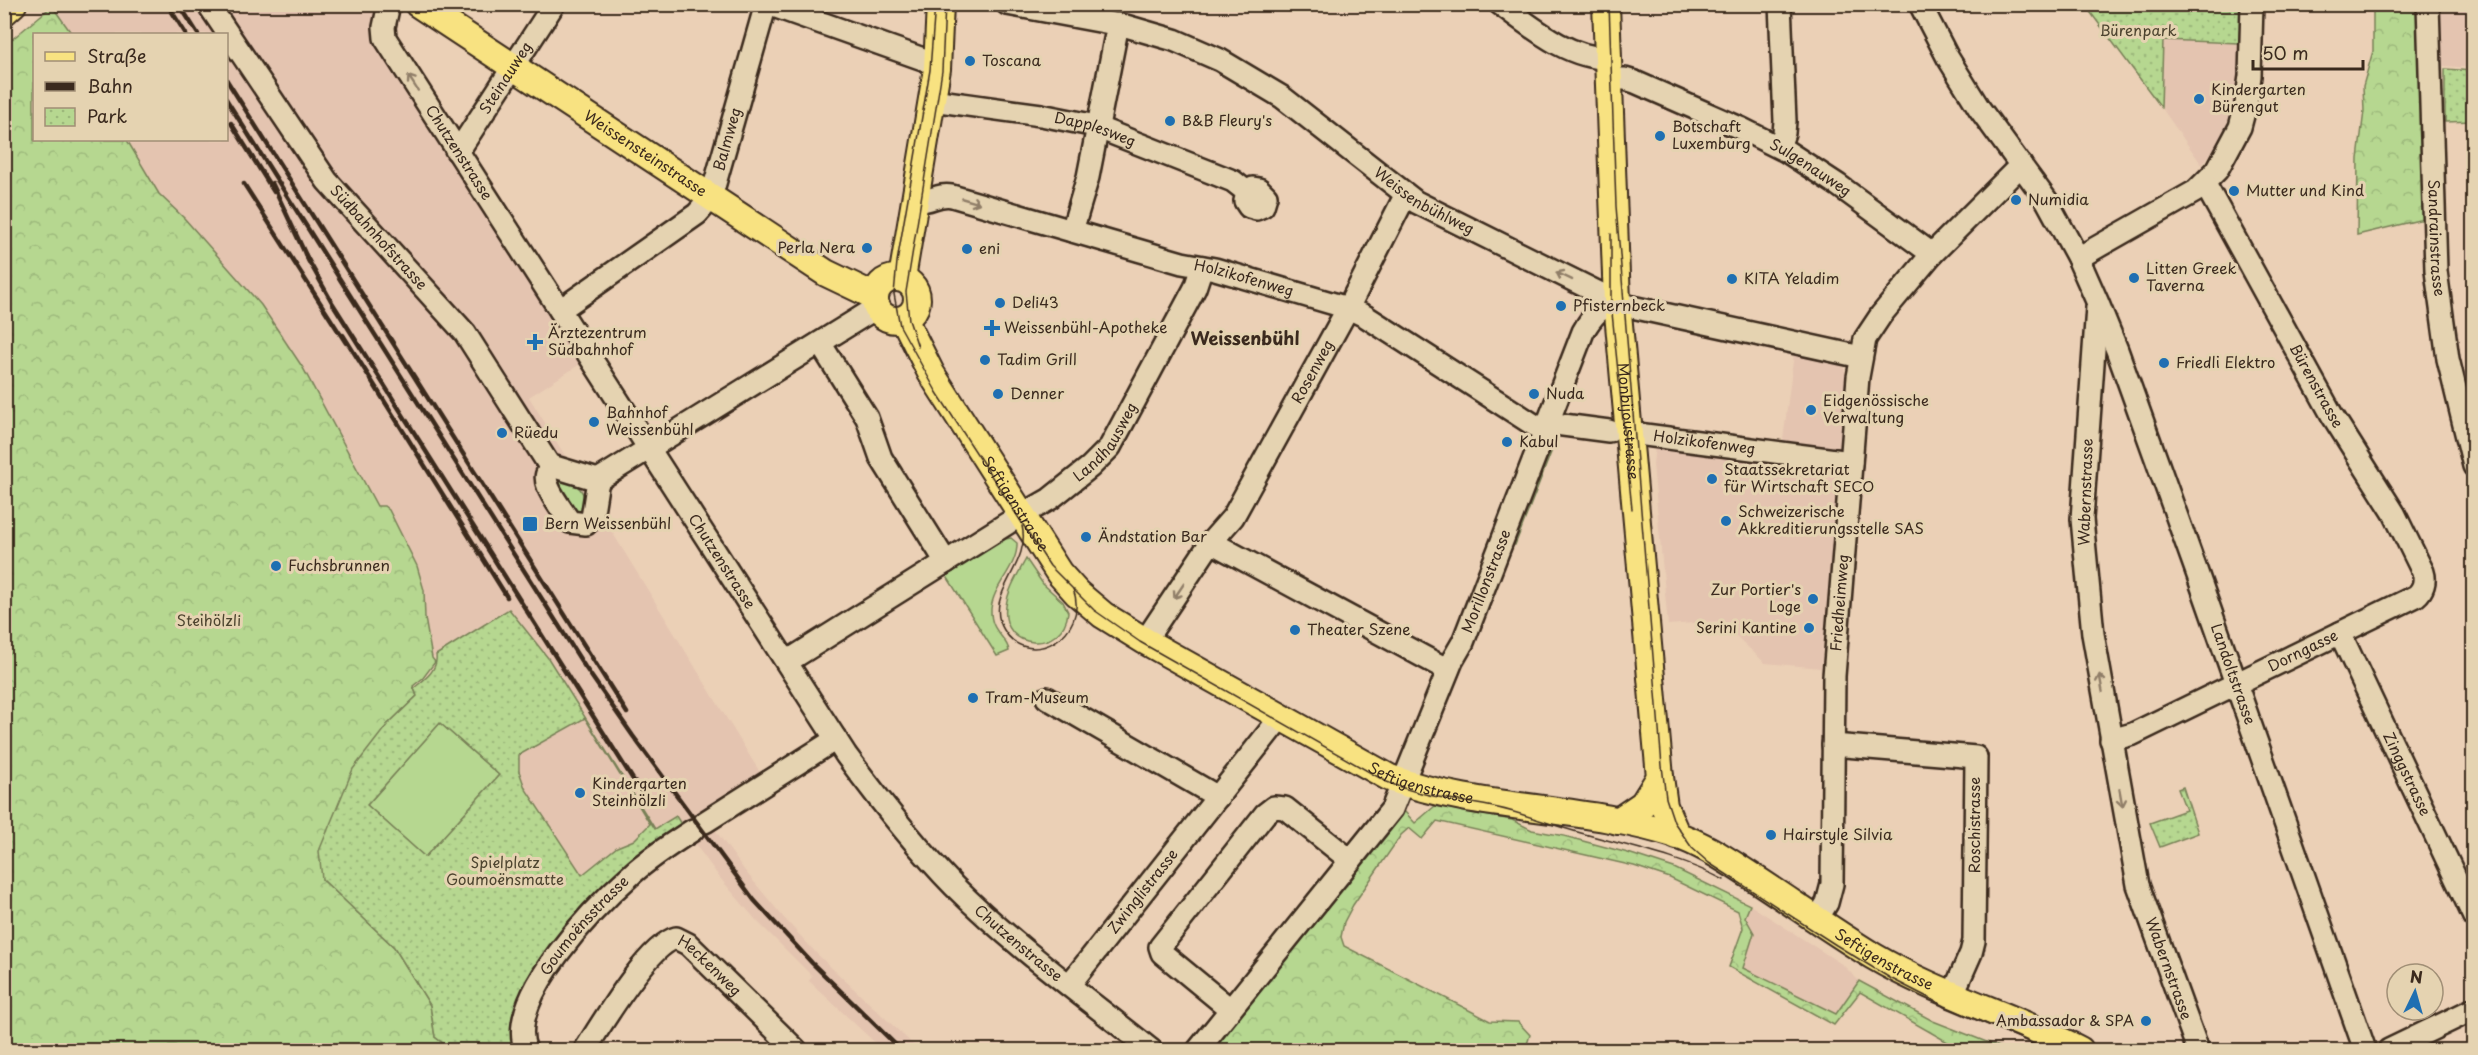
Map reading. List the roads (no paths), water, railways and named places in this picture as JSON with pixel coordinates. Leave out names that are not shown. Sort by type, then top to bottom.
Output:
[{"type":"main road","points":[[4,12],[13,4]]},
{"type":"main road","points":[[902,278],[937,64],[940,4]]},
{"type":"main road","name":"Monbijoustrasse","points":[[1606,4],[1620,432],[1664,806],[1677,836]]},
{"type":"main road","name":"Weissensteinstrasse","points":[[421,5],[826,273],[875,302]]},
{"type":"main road","points":[[902,278],[912,284],[917,298],[914,310],[904,318],[890,320],[884,317],[875,302],[878,286],[884,280],[902,278]]},
{"type":"main road","name":"Seftigenstrasse","points":[[904,318],[931,373],[1059,573],[1103,615],[1383,775],[1404,783],[1515,806],[1618,821],[1677,836],[1719,855],[1873,955],[1952,996],[2080,1050]]},
{"type":"main road","points":[[1618,821],[1646,802],[1660,777]]},
{"type":"street","name":"Südbahnhofstrasse","points":[[208,4],[227,33]]},
{"type":"street","name":"Chutzenstrasse","points":[[389,4],[385,14],[385,38],[836,740],[892,817],[948,879],[1001,929],[1151,1050]]},
{"type":"street","name":"Steinauweg","points":[[456,150],[463,144],[554,4]]},
{"type":"street","points":[[767,4],[937,64]]},
{"type":"street","name":"Balmweg","points":[[560,310],[697,214],[710,197],[767,4]]},
{"type":"street","name":"Weissenbühlweg","points":[[1006,4],[1118,24],[1188,45],[1220,60],[1258,81],[1304,112],[1405,196],[1617,302],[1861,357]]},
{"type":"street","name":"Sulgenauweg","points":[[1500,4],[1532,27],[1625,79],[1779,147],[1838,185],[1932,254]]},
{"type":"street","points":[[1779,147],[1785,121],[1780,4]]},
{"type":"street","name":"Wabernstrasse","points":[[1920,4],[1948,58],[1979,108],[2044,196],[2078,258],[2097,301],[2082,519],[2089,603],[2137,880],[2198,1050]]},
{"type":"street","points":[[2078,258],[2205,184],[2226,154],[2243,116],[2250,76],[2252,4]]},
{"type":"street","name":"Sandrainstrasse","points":[[2428,4],[2436,271],[2448,360],[2474,466]]},
{"type":"street","points":[[1072,231],[1088,177],[1118,24]]},
{"type":"street","name":"Südbahnhofstrasse","points":[[228,34],[327,182],[465,333],[551,468],[545,477],[546,484],[570,522],[575,524],[590,522],[598,480]]},
{"type":"street","name":"Dapplesweg","points":[[932,100],[1041,115],[1098,127],[1233,181],[1247,192]]},
{"type":"street","name":"Friedheimweg","points":[[1817,919],[1827,903],[1832,888],[1834,666],[1861,357],[1869,330],[1932,254],[2021,165]]},
{"type":"street","name":"Bürenstrasse","points":[[2205,184],[2337,424],[2394,513],[2423,572],[2423,586]]},
{"type":"street","name":"Holzikofenweg","points":[[915,201],[926,202],[941,196],[952,196],[1348,308],[1365,316],[1546,428],[1620,432],[1851,462]]},
{"type":"street","name":"Rosenweg","points":[[1145,640],[1211,542],[1233,517],[1348,308],[1405,196]]},
{"type":"street","name":"Landhausweg","points":[[786,660],[1050,499],[1110,447],[1195,288],[1202,267]]},
{"type":"street","name":"Landoltstrasse","points":[[2097,301],[2129,383],[2365,1050]]},
{"type":"street","points":[[551,468],[555,467],[598,480],[820,344],[875,302]]},
{"type":"street","name":"Morillonstrasse","points":[[1198,1050],[1390,812],[1404,783],[1448,670],[1463,642],[1582,332],[1597,313],[1611,303],[1617,302]]},
{"type":"street","points":[[820,344],[867,418],[881,458],[946,562]]},
{"type":"street","points":[[1211,542],[1448,670]]},
{"type":"street","name":"Dorngasse","points":[[2111,740],[2133,734],[2236,685],[2416,596],[2423,586]]},
{"type":"street","name":"Zinggstrasse","points":[[2340,633],[2474,917]]},
{"type":"street","points":[[1047,698],[1218,797]]},
{"type":"street","name":"Zwinglistrasse","points":[[1070,984],[1280,718]]},
{"type":"street","name":"Goumoënsstrasse","points":[[526,1050],[522,1030],[525,1009],[555,959],[586,919],[618,886],[661,851],[836,740]]},
{"type":"street","name":"Roschistrasse","points":[[1833,745],[1976,757],[1974,941],[1952,996]]},
{"type":"street","points":[[1230,1009],[1162,953],[1160,946],[1265,814],[1274,807],[1285,808],[1350,860]]},
{"type":"street","name":"Heckenweg","points":[[585,1050],[611,1008],[632,980],[667,942],[676,938],[688,944],[796,1050]]},
{"type":"street","points":[[2389,1050],[2474,1009]]},
{"type":"tram line","points":[[935,4],[930,70],[897,262],[894,294],[900,326],[936,391],[1050,566],[1094,610],[1140,642],[1387,782],[1428,795],[1519,813],[1671,858],[1724,880]]},
{"type":"tram line","points":[[918,347],[909,320],[906,292],[942,71],[945,4]]},
{"type":"tram line","points":[[1609,4],[1616,206],[1662,766],[1666,798],[1674,822],[1692,848],[1709,863],[1836,945],[1890,978],[1945,1006],[2047,1050]]},
{"type":"tram line","points":[[1611,234],[1611,303],[1632,509]]},
{"type":"tram line","points":[[1022,526],[1023,540],[1020,554],[999,604],[999,617],[1004,630],[1015,642],[1027,647],[1041,647],[1054,642],[1065,633],[1073,621],[1076,606],[1073,589]]},
{"type":"railway","points":[[167,4],[185,33]]},
{"type":"railway","points":[[179,4],[197,33]]},
{"type":"railway","points":[[228,82],[627,713]]},
{"type":"railway","points":[[228,102],[585,667],[633,736],[754,900],[812,963],[901,1050]]},
{"type":"railway","points":[[231,123],[274,192]]},
{"type":"railway","points":[[272,183],[309,262]]},
{"type":"railway","points":[[244,184],[346,343]]},
{"type":"railway","points":[[305,254],[333,304],[646,800]]},
{"type":"railway","points":[[343,335],[507,597]]},
{"type":"place","name":"Toscana","points":[[970,61]]},
{"type":"place","name":"Kindergarten Bürengut","points":[[2199,99]]},
{"type":"place","name":"B&B Fleury's","points":[[1170,121]]},
{"type":"place","name":"Botschaft Luxemburg","points":[[1660,136]]},
{"type":"place","name":"Mutter und Kind","points":[[2234,191]]},
{"type":"place","name":"Numidia","points":[[2016,200]]},
{"type":"place","name":"Perla Nera","points":[[867,248]]},
{"type":"place","name":"eni","points":[[967,249]]},
{"type":"place","name":"Litten Greek Taverna","points":[[2134,278]]},
{"type":"place","name":"KITA Yeladim","points":[[1732,279]]},
{"type":"place","name":"Deli43","points":[[1000,303]]},
{"type":"place","name":"Pfisternbeck","points":[[1561,306]]},
{"type":"place","name":"Weissenbühl-Apotheke","points":[[992,328]]},
{"type":"place","name":"Ärztezentrum Südbahnhof","points":[[535,342]]},
{"type":"place","name":"Tadim Grill","points":[[985,360]]},
{"type":"place","name":"Friedli Elektro","points":[[2164,363]]},
{"type":"place","name":"Denner","points":[[998,394]]},
{"type":"place","name":"Nuda","points":[[1534,394]]},
{"type":"place","name":"Eidgenössische Verwaltung","points":[[1811,410]]},
{"type":"place","name":"Bahnhof Weissenbühl","points":[[594,422]]},
{"type":"place","name":"Rüedu","points":[[502,433]]},
{"type":"place","name":"Kabul","points":[[1507,442]]},
{"type":"place","name":"Staatssekretariat für Wirtschaft SECO","points":[[1712,479]]},
{"type":"place","name":"Schweizerische Akkreditierungsstelle SAS","points":[[1726,521]]},
{"type":"place","name":"Bern Weissenbühl","points":[[530,524]]},
{"type":"place","name":"Ändstation Bar","points":[[1086,537]]},
{"type":"place","name":"Fuchsbrunnen","points":[[276,566]]},
{"type":"place","name":"Zur Portier's Loge","points":[[1813,599]]},
{"type":"place","name":"Serini Kantine","points":[[1809,628]]},
{"type":"place","name":"Theater Szene","points":[[1295,630]]},
{"type":"place","name":"Tram-Museum","points":[[973,698]]},
{"type":"place","name":"Kindergarten Steinhölzli","points":[[580,793]]},
{"type":"place","name":"Hairstyle Silvia","points":[[1771,835]]},
{"type":"place","name":"Ambassador & SPA","points":[[2146,1021]]},
{"type":"district","name":"Weissenbühl","points":[[1245,339]]},
{"type":"park label","name":"Bürenpark","points":[[2138,31]]},
{"type":"park label","name":"Steihölzli","points":[[209,621]]},
{"type":"park label","name":"Spielplatz Goumoënsmatte","points":[[505,872]]}]
